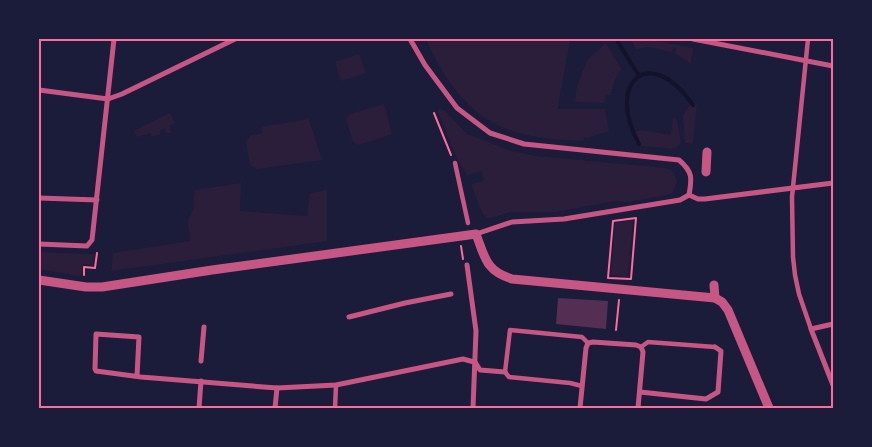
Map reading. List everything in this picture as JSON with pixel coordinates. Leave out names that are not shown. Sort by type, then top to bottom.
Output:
[{"type":"street","points":[[39,244],[87,246],[92,240],[114,39]]},
{"type":"street","points":[[39,90],[108,99],[235,39]]},
{"type":"street","points":[[410,39],[425,65],[457,108],[490,133],[524,144],[679,160],[688,168],[691,180],[689,195]]},
{"type":"street","points":[[693,39],[833,66]]},
{"type":"street","points":[[808,39],[793,187],[795,275],[799,294],[811,329],[833,385]]},
{"type":"street","points":[[706,172],[707,152]]},
{"type":"street","points":[[455,163],[468,223]]},
{"type":"street","points":[[689,195],[698,199],[705,199],[833,183]]},
{"type":"street","points":[[39,280],[86,287],[102,287],[476,234],[512,222],[564,219],[680,200],[689,195]]},
{"type":"street","points":[[39,198],[97,200]]},
{"type":"street","points":[[476,234],[490,267],[498,275],[512,279],[715,298],[722,302],[728,310],[738,332],[768,408]]},
{"type":"street","points":[[465,263],[476,331],[473,408]]},
{"type":"street","points":[[714,285],[715,298]]},
{"type":"street","points":[[349,317],[451,294]]},
{"type":"street","points":[[811,329],[833,324]]},
{"type":"street","points":[[201,361],[204,327]]},
{"type":"street","points":[[582,386],[570,383],[509,377],[506,372],[510,330],[582,337],[588,343]]},
{"type":"street","points":[[137,376],[139,338],[98,333],[96,336],[95,369],[137,376],[277,388],[336,385],[462,358],[474,362],[480,370],[506,372]]},
{"type":"street","points":[[640,392],[706,398],[718,392],[721,352],[715,347],[648,342],[641,347]]},
{"type":"street","points":[[588,343],[636,345],[641,347]]},
{"type":"street","points":[[580,408],[588,343]]},
{"type":"street","points":[[638,408],[643,352],[641,347]]},
{"type":"street","points":[[199,408],[201,382]]},
{"type":"street","points":[[335,408],[336,385]]},
{"type":"street","points":[[275,408],[277,388]]},
{"type":"path","points":[[434,113],[455,163]]},
{"type":"path","points":[[608,278],[613,221],[636,218],[631,279]]},
{"type":"path","points":[[461,246],[465,263]]},
{"type":"path","points":[[84,275],[84,268],[95,268],[97,253]]},
{"type":"path","points":[[616,330],[619,302]]},
{"type":"shaded area","points":[[426,39],[570,39],[558,107],[559,109],[605,109],[609,131],[587,138],[584,137],[583,141],[562,140],[526,135],[491,122],[477,112],[453,87]]},
{"type":"shaded area","points":[[630,39],[648,39],[693,48],[691,66],[689,62],[676,54],[676,48],[673,47],[672,52],[647,47],[636,49]]},
{"type":"shaded area","points":[[606,43],[621,69],[610,96],[606,94],[604,103],[575,102],[577,87],[587,60]]},
{"type":"shaded area","points":[[359,54],[366,73],[341,81],[335,62]]},
{"type":"shaded area","points":[[691,103],[697,104],[693,144],[685,143],[683,116]]},
{"type":"shaded area","points":[[384,104],[392,134],[359,145],[353,142],[346,119],[350,114]]},
{"type":"shaded area","points":[[440,109],[445,111],[467,134],[511,151],[537,156],[666,168],[672,170],[677,182],[672,193],[667,195],[629,202],[614,201],[556,212],[511,212],[488,219],[482,213],[471,184],[484,181],[482,171],[467,175],[458,161],[438,112]]},
{"type":"shaded area","points":[[170,113],[175,123],[169,126],[172,133],[166,134],[165,129],[160,130],[160,135],[152,136],[150,133],[137,137],[134,131]]},
{"type":"shaded area","points":[[673,117],[677,120],[681,143],[674,149],[641,146],[634,132],[642,130],[671,135]]},
{"type":"shaded area","points":[[309,119],[322,160],[257,169],[250,165],[246,142],[251,135],[262,133],[261,127]]},
{"type":"shaded area","points":[[241,183],[240,211],[307,216],[310,193],[327,190],[327,241],[111,271],[113,253],[190,241],[188,221],[194,208],[195,190]]},
{"type":"shaded area","points":[[633,220],[628,277],[611,275],[615,223]]},
{"type":"shaded area","points":[[39,252],[94,254],[93,265],[83,264],[82,273],[79,276],[39,269]]},
{"type":"building","points":[[558,298],[608,301],[606,329],[556,324]]},
{"type":"waterway","points":[[616,39],[639,76]]},
{"type":"waterway","points":[[639,144],[630,122],[627,103],[630,88],[637,78],[648,74],[661,76],[677,86],[693,105]]}]
